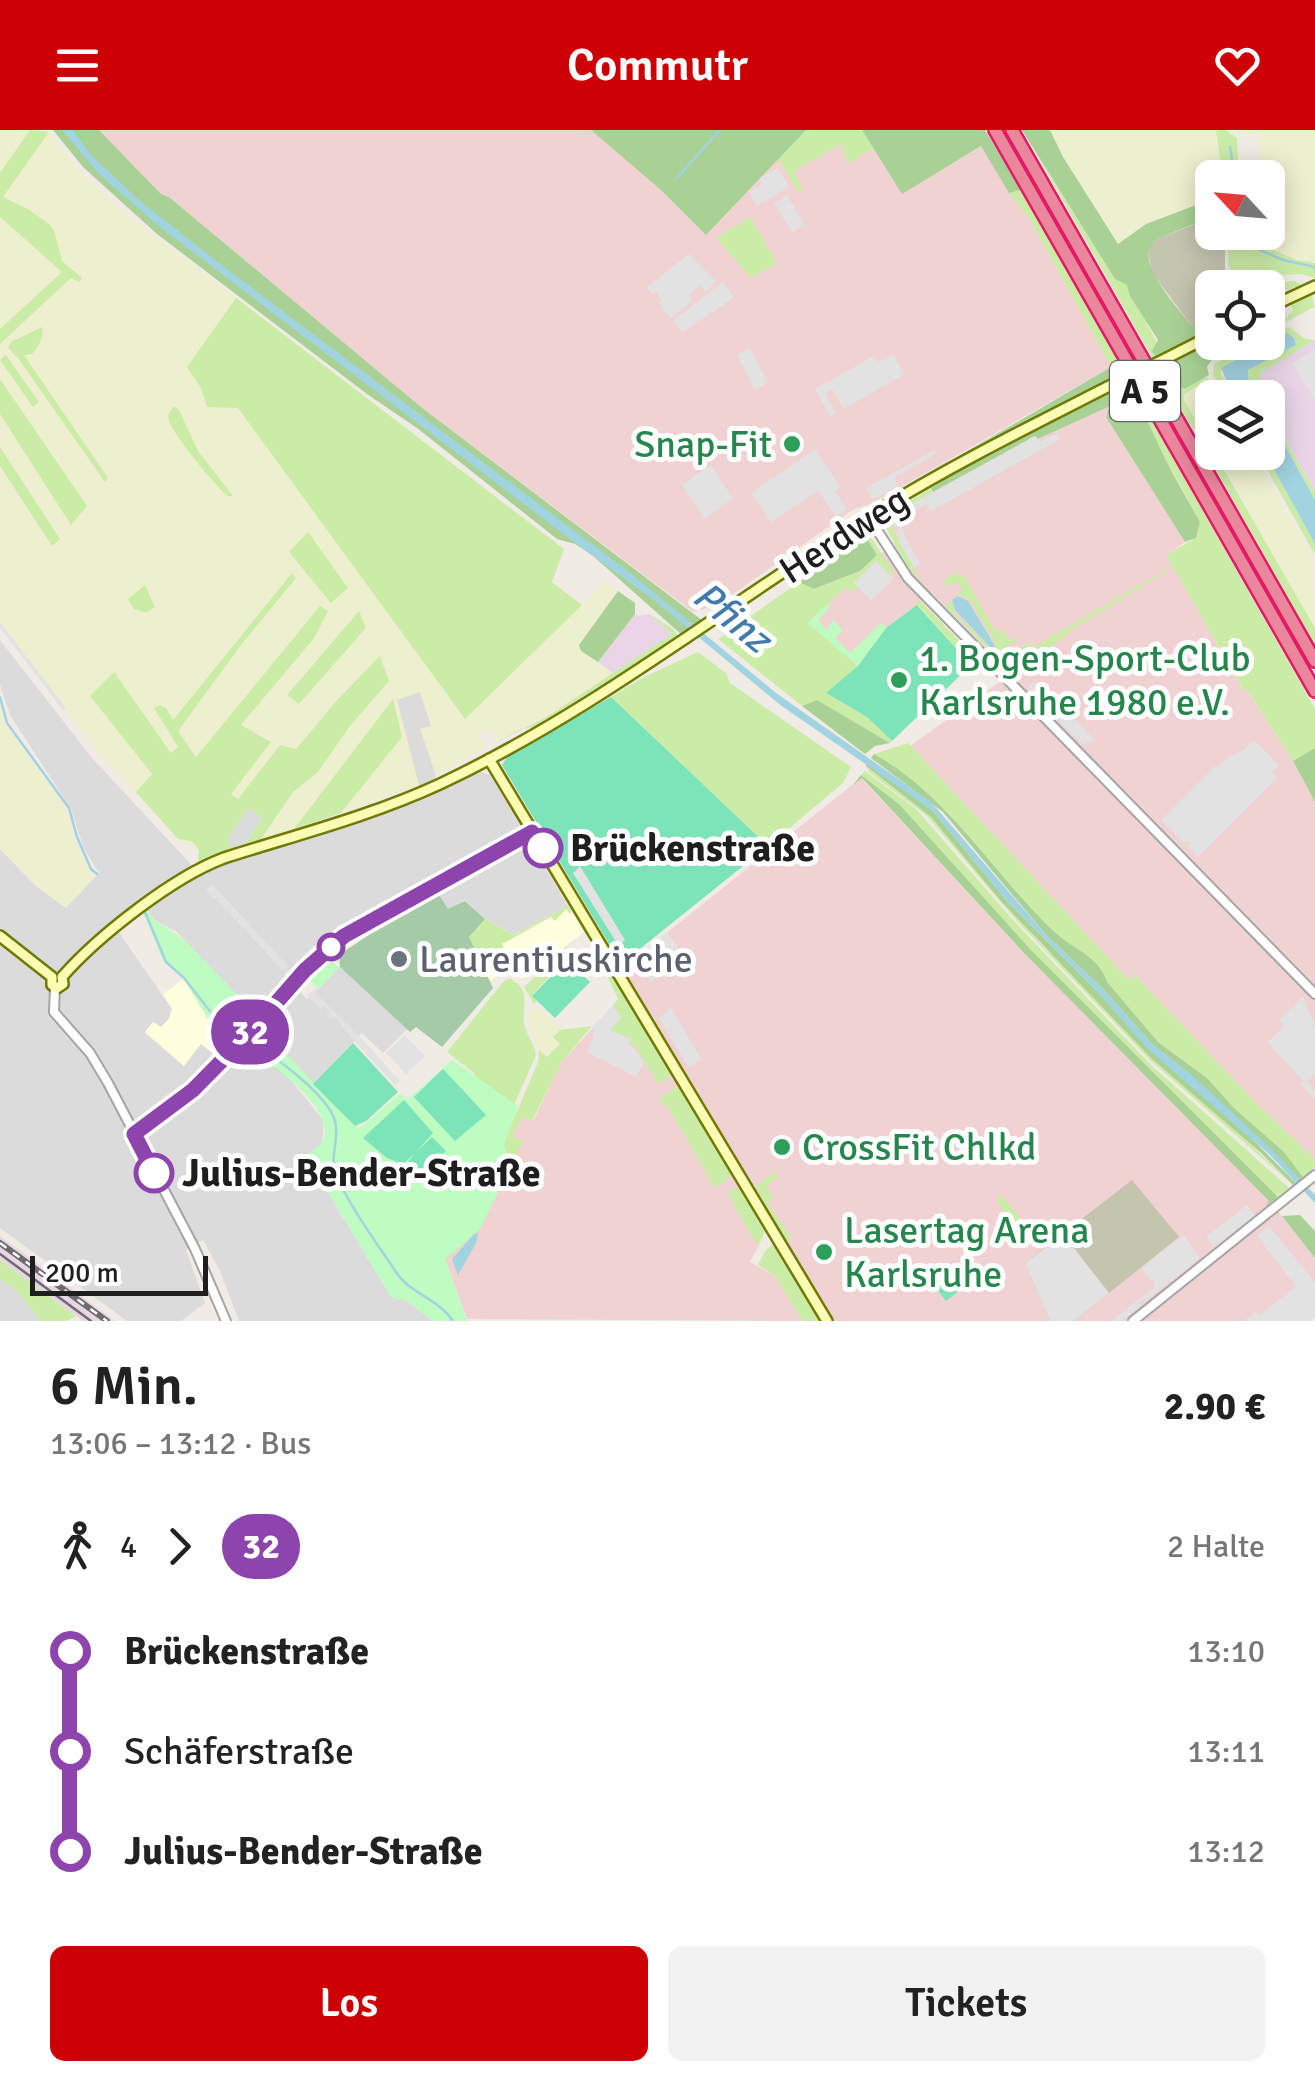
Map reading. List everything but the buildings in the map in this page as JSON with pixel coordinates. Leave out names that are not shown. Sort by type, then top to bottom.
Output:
[{"type":"highway","name":"A 5","points":[[994,130],[1315,691]]},
{"type":"highway","name":"A 5","points":[[1012,130],[1315,662]]},
{"type":"main road","points":[[1285,300],[1315,286]]},
{"type":"main road","name":"Herdweg","points":[[489,759],[596,700],[868,516],[971,456],[1195,344]]},
{"type":"main road","points":[[0,936],[56,980],[99,941],[199,869],[393,803],[489,759],[827,1321]]},
{"type":"street","points":[[868,516],[908,578],[1315,994]]},
{"type":"street","points":[[56,980],[54,1012],[102,1072],[195,1249],[226,1321]]},
{"type":"street","points":[[1133,1321],[1312,1178]]},
{"type":"shaded area","points":[[0,130],[30,130],[0,173]]},
{"type":"shaded area","points":[[99,130],[591,130],[660,187],[706,234],[806,130],[862,130],[902,193],[982,146],[1030,220],[1111,367],[873,503],[854,509],[716,606],[693,612],[421,407],[161,194]]},
{"type":"shaded area","points":[[1050,130],[1216,130],[1220,160],[1195,160],[1195,205],[1146,224],[1118,244]]},
{"type":"shaded area","points":[[1238,130],[1315,130],[1315,263],[1273,250],[1285,250],[1285,160],[1260,160],[1259,133],[1244,134]]},
{"type":"shaded area","points":[[49,132],[76,167],[120,209],[255,313],[238,408],[464,718],[606,581],[618,591],[578,647],[614,675],[545,718],[498,741],[488,729],[479,736],[487,747],[478,752],[476,748],[475,754],[436,776],[420,729],[431,726],[420,692],[397,700],[419,785],[341,813],[402,737],[392,700],[294,829],[261,839],[293,792],[317,773],[350,726],[380,656],[295,750],[282,744],[228,838],[231,849],[198,862],[199,850],[178,839],[98,752],[0,622],[0,466],[51,546],[59,539],[0,447],[0,198]],"holes":[[[323,607],[327,612],[314,638],[240,726],[270,739],[265,750],[256,760],[196,758]],[[358,612],[366,628],[299,704],[295,684]]]},
{"type":"shaded area","points":[[778,168],[789,187],[757,206],[749,192],[763,184],[760,178]]},
{"type":"shaded area","points":[[787,195],[804,225],[792,232],[774,203]]},
{"type":"shaded area","points":[[1195,224],[1195,250],[1225,250],[1225,270],[1195,270],[1195,323],[1191,325],[1152,273],[1148,251],[1159,238]]},
{"type":"shaded area","points":[[689,254],[716,281],[706,292],[700,286],[689,294],[693,300],[671,318],[658,303],[662,300],[656,292],[652,294],[647,287]]},
{"type":"shaded area","points":[[723,282],[734,297],[682,333],[673,321]]},
{"type":"shaded area","points":[[1315,340],[1315,492],[1285,439],[1285,380],[1258,378],[1264,369]]},
{"type":"shaded area","points":[[750,348],[768,382],[755,390],[737,355]]},
{"type":"shaded area","points":[[1315,350],[1315,401],[1293,363]]},
{"type":"shaded area","points":[[893,354],[904,374],[844,409],[832,389],[825,394],[836,413],[830,416],[815,389],[874,356],[878,362]]},
{"type":"shaded area","points":[[1195,388],[1195,418],[1183,397]]},
{"type":"shaded area","points":[[1111,405],[1106,417],[1185,542],[1167,555],[1243,690],[1246,689],[1293,761],[1315,802],[1315,1159],[1257,1104],[1136,976],[1129,980],[910,746],[1011,674],[932,593],[887,627],[858,666],[808,623],[876,557],[899,543],[890,528],[893,515],[1035,435],[1039,439]]},
{"type":"shaded area","points":[[1057,433],[1060,439],[931,511],[926,504],[904,518],[901,524],[905,537],[920,564],[914,568],[898,540],[902,538],[895,532],[899,527],[894,527],[894,523],[899,522],[894,519],[902,515],[900,511],[1035,436],[1040,442]]},
{"type":"shaded area","points":[[815,449],[840,487],[835,491],[847,509],[836,517],[818,491],[771,522],[751,493]]},
{"type":"shaded area","points":[[935,450],[937,453],[894,478],[898,486],[873,500],[866,488]]},
{"type":"shaded area","points":[[710,465],[733,498],[705,519],[682,485]]},
{"type":"shaded area","points":[[1226,470],[1263,470],[1313,558],[1315,628]]},
{"type":"shaded area","points":[[876,561],[894,579],[871,600],[854,583]]},
{"type":"shaded area","points":[[635,614],[649,614],[672,634],[613,673],[598,662]]},
{"type":"shaded area","points":[[0,622],[66,708],[63,710],[0,628]]},
{"type":"shaded area","points":[[0,640],[92,758],[198,872],[233,857],[227,839],[248,808],[262,818],[245,843],[248,850],[421,795],[396,700],[420,691],[432,726],[421,729],[440,789],[479,771],[490,775],[568,906],[514,935],[485,919],[465,900],[448,910],[431,881],[349,928],[320,950],[315,945],[285,974],[307,999],[340,967],[407,1029],[383,1053],[362,1033],[313,1084],[264,1031],[258,1017],[177,932],[154,920],[147,910],[118,931],[172,1009],[161,1027],[153,1022],[145,1033],[184,1066],[201,1043],[219,1058],[199,1079],[207,1087],[248,1048],[286,1074],[324,1121],[322,1144],[306,1156],[391,1297],[407,1301],[433,1321],[239,1321],[203,1240],[186,1250],[205,1303],[181,1321],[127,1321],[0,1228],[0,849],[36,886],[66,907],[99,873],[84,849],[71,809],[10,715],[0,685]]},
{"type":"shaded area","points":[[1032,683],[1041,685],[1095,740],[1083,745],[1029,691]]},
{"type":"shaded area","points":[[0,703],[5,724],[65,806],[75,840],[94,878],[66,908],[36,886],[0,849]]},
{"type":"shaded area","points":[[1254,740],[1279,765],[1272,772],[1277,778],[1198,857],[1187,841],[1184,843],[1161,820],[1215,766]]},
{"type":"shaded area","points":[[861,778],[1023,952],[1270,1201],[1315,1258],[1315,1317],[1310,1321],[831,1321],[762,1208],[751,1232],[759,1245],[750,1262],[775,1276],[802,1321],[467,1319],[445,1259],[475,1230],[522,1141],[512,1136],[522,1116],[533,1121],[561,1063],[618,1000],[620,970]]},
{"type":"shaded area","points":[[580,866],[625,940],[618,945],[573,873]]},
{"type":"shaded area","points":[[212,884],[288,966],[283,971],[245,930],[248,927],[244,929],[237,922],[239,918],[235,920],[227,911],[230,908],[226,910],[217,901],[220,897],[215,899],[206,890]]},
{"type":"shaded area","points":[[436,890],[448,909],[465,901],[485,919],[469,937],[493,988],[442,1047],[416,1027],[410,1032],[340,967],[339,955]]},
{"type":"shaded area","points":[[568,906],[584,932],[522,979],[505,971],[489,982],[469,937],[485,919],[514,935]]},
{"type":"shaded area","points":[[667,932],[686,960],[651,982],[636,957]]},
{"type":"shaded area","points":[[184,979],[209,1020],[235,1042],[219,1058],[201,1044],[184,1066],[145,1032],[153,1022],[161,1027],[169,1019],[172,1009],[163,994]]},
{"type":"shaded area","points":[[291,988],[296,993],[290,999],[286,997],[289,1000],[284,1005],[280,1003],[283,1007],[277,1013],[273,1011],[276,1015],[270,1021],[266,1019],[269,1022],[262,1030],[258,1027],[254,1031],[254,1038],[248,1045],[244,1042],[246,1047],[241,1046],[243,1050],[237,1057],[233,1054],[236,1058],[229,1065],[225,1062],[227,1066],[220,1074],[215,1069]]},
{"type":"shaded area","points":[[313,990],[400,1081],[395,1085],[365,1053],[367,1049],[364,1051],[354,1041],[356,1037],[353,1040],[335,1016],[330,1018],[324,1006],[321,1009],[307,996]]},
{"type":"shaded area","points":[[1303,997],[1315,1026],[1315,1074],[1307,1082],[1315,1091],[1315,1099],[1301,1085],[1304,1081],[1267,1043],[1284,1026],[1279,1020]]},
{"type":"shaded area","points":[[613,1006],[621,1018],[610,1030],[631,1039],[629,1044],[644,1060],[637,1077],[587,1052],[593,1039],[592,1026]]},
{"type":"shaded area","points":[[534,1008],[540,1008],[561,1028],[554,1037],[561,1044],[547,1058],[529,1027],[528,1015]]},
{"type":"shaded area","points":[[671,1008],[701,1059],[689,1068],[659,1018]]},
{"type":"shaded area","points":[[405,1035],[425,1056],[406,1074],[386,1053]]},
{"type":"shaded area","points":[[1132,1180],[1179,1237],[1074,1321],[1050,1321],[1025,1263]]},
{"type":"shaded area","points":[[1247,1205],[1255,1215],[1214,1247],[1206,1237]]},
{"type":"shaded area","points":[[1269,1226],[1315,1282],[1315,1317],[1310,1321],[1244,1321],[1256,1312],[1260,1315],[1296,1286],[1257,1236]]},
{"type":"shaded area","points":[[1183,1235],[1200,1258],[1139,1302],[1140,1306],[1121,1321],[1111,1321],[1155,1287],[1154,1280],[1141,1268]]},
{"type":"shaded area","points":[[0,1236],[115,1321],[83,1321],[0,1260]]},
{"type":"shaded area","points":[[1060,1237],[1067,1245],[1070,1243],[1109,1293],[1074,1321],[1050,1321],[1025,1263]]},
{"type":"shaded area","points":[[0,1279],[16,1290],[41,1321],[0,1321]]},
{"type":"green space","points":[[30,130],[49,132],[3,197],[49,224],[62,261],[82,278],[80,282],[71,278],[0,344],[0,329],[62,272],[0,217],[0,173]]},
{"type":"green space","points":[[53,130],[99,130],[161,194],[421,407],[703,621],[682,635],[592,555],[557,539],[417,428],[157,234],[83,167]]},
{"type":"green space","points":[[591,130],[806,130],[706,235]]},
{"type":"green space","points":[[806,130],[862,130],[876,152],[871,150],[847,164],[841,144],[794,171],[803,189],[798,192],[778,159]]},
{"type":"green space","points":[[862,130],[985,130],[1021,190],[1009,193],[981,146],[902,194]]},
{"type":"green space","points":[[1022,130],[1050,130],[1118,244],[1146,224],[1195,205],[1195,224],[1153,243],[1149,261],[1160,285],[1191,325],[1195,323],[1195,340],[1156,358],[1152,351],[1158,340],[1127,285],[1115,279]]},
{"type":"green space","points":[[1216,130],[1226,130],[1237,138],[1238,160],[1220,160]]},
{"type":"green space","points":[[1037,155],[1115,279],[1127,284],[1158,345],[1152,351],[1154,360]]},
{"type":"green space","points":[[1021,190],[1315,709],[1315,748],[1293,761],[1247,690],[1244,691],[1173,567],[1075,628],[1013,676],[1002,664],[1029,642],[1033,647],[1172,566],[1166,555],[1196,538],[1200,522],[1030,220],[1009,193]]},
{"type":"green space","points":[[750,217],[777,263],[751,278],[716,238]]},
{"type":"green space","points":[[1228,250],[1274,250],[1315,263],[1315,278],[1285,275],[1285,270],[1232,270]]},
{"type":"green space","points":[[1285,281],[1295,281],[1303,285],[1285,291]]},
{"type":"green space","points":[[1312,294],[1314,307],[1285,322],[1293,311],[1291,305],[1285,307]]},
{"type":"green space","points":[[236,298],[564,549],[552,582],[582,605],[465,719],[238,408],[207,407],[201,388],[187,367]]},
{"type":"green space","points":[[42,327],[37,348],[24,355],[108,478],[105,482],[8,348],[11,342]]},
{"type":"green space","points":[[1289,327],[1305,339],[1315,340],[1285,358],[1285,351],[1296,345],[1294,338],[1285,335]]},
{"type":"green space","points":[[1195,351],[1195,360],[1212,360],[1207,367],[1209,375],[1184,389],[1163,367]]},
{"type":"green space","points":[[6,355],[39,402],[33,407],[0,360]]},
{"type":"green space","points":[[1241,360],[1220,372],[1224,380],[1216,380],[1214,364]]},
{"type":"green space","points":[[1267,360],[1281,360],[1261,372],[1259,380],[1249,380],[1248,370]]},
{"type":"green space","points":[[1111,367],[1121,376],[942,466]]},
{"type":"green space","points":[[1163,367],[1179,384],[1195,380],[1195,388],[1184,395],[1184,400],[1195,419],[1195,433],[1159,369]]},
{"type":"green space","points":[[0,379],[87,506],[71,525],[0,414]]},
{"type":"green space","points":[[1127,385],[1200,522],[1196,538],[1185,542],[1106,417],[1110,406],[1038,439],[1035,436],[933,492],[931,488],[976,460]]},
{"type":"green space","points":[[174,406],[198,451],[233,496],[214,482],[172,428],[168,418]]},
{"type":"green space","points":[[1285,439],[1315,492],[1315,500],[1285,445]]},
{"type":"green space","points":[[0,447],[60,539],[52,546],[0,466]]},
{"type":"green space","points":[[1216,470],[1224,470],[1315,628],[1315,645]]},
{"type":"green space","points":[[1268,470],[1274,470],[1315,544],[1315,555]]},
{"type":"green space","points":[[931,488],[933,492],[889,521],[922,582],[905,564],[883,522],[887,515]]},
{"type":"green space","points":[[1218,509],[1315,675],[1315,679]]},
{"type":"green space","points":[[863,531],[894,572],[889,574],[876,561],[855,582],[858,586],[853,591],[845,588],[808,623],[858,666],[827,694],[867,717],[890,743],[817,700],[802,706],[718,639],[799,582],[815,589],[860,571],[877,555],[864,535],[844,546]]},
{"type":"green space","points":[[308,532],[348,588],[331,603],[289,552]]},
{"type":"green space","points":[[864,534],[877,555],[860,571],[814,589],[799,582]]},
{"type":"green space","points":[[956,572],[958,576],[963,574],[996,632],[1002,629],[1009,639],[1021,637],[995,656],[945,606],[962,589],[960,584],[944,585],[946,578]],"holes":[[[958,594],[970,600],[996,644],[994,651],[956,614],[951,601]]]},
{"type":"green space","points":[[292,573],[296,578],[178,731],[196,757],[320,606],[328,611],[314,638],[241,725],[271,742],[231,794],[238,799],[280,745],[296,749],[380,656],[389,681],[317,773],[293,792],[261,839],[245,844],[262,818],[248,808],[228,838],[231,849],[198,862],[199,850],[192,841],[178,839],[136,792],[152,774],[90,696],[114,672],[171,753],[178,747],[154,708],[166,708],[173,720]]},
{"type":"green space","points":[[145,585],[155,607],[146,613],[134,609],[128,599]]},
{"type":"green space","points":[[618,591],[635,603],[635,614],[598,662],[581,651],[579,645]]},
{"type":"green space","points":[[920,600],[977,659],[971,665],[918,605],[907,613]]},
{"type":"green space","points":[[827,604],[830,607],[818,620],[827,630],[833,620],[843,630],[835,638],[850,653],[881,623],[887,627],[858,666],[808,623]]},
{"type":"green space","name":"1. Bogen-Sport-Club Karlsruhe 1980 e.V.","points":[[917,605],[971,665],[892,741],[867,717],[826,693],[858,666],[887,627]]},
{"type":"green space","points":[[359,611],[366,628],[299,704],[287,695]]},
{"type":"green space","points":[[649,614],[679,637],[541,726],[524,729],[672,634]]},
{"type":"green space","points":[[698,652],[726,673],[730,683],[851,767],[843,783],[768,846],[611,697]]},
{"type":"green space","points":[[611,697],[768,846],[621,964],[502,765],[507,757]]},
{"type":"green space","points":[[393,699],[402,737],[341,813],[294,829]]},
{"type":"green space","points":[[817,700],[890,743],[875,746],[865,754],[802,706]]},
{"type":"green space","points":[[908,743],[1129,980],[1135,975],[1315,1159],[1315,1167],[1303,1177],[1284,1152],[1207,1078],[1158,1042],[1106,982],[1097,964],[1044,922],[939,804],[874,754]]},
{"type":"green space","points":[[1315,748],[1315,802],[1293,761]]},
{"type":"green space","points":[[874,754],[939,804],[1044,922],[1097,964],[1107,982],[1158,1042],[1207,1078],[1284,1152],[1303,1177],[1300,1180],[1193,1077],[1152,1044],[1102,988],[1047,936],[943,812],[871,758]]},
{"type":"green space","points":[[867,763],[933,811],[1006,900],[1148,1048],[1296,1183],[1293,1185],[1151,1058],[1001,901],[931,817]]},
{"type":"green space","points":[[866,766],[931,817],[1041,944],[1293,1185],[1151,1061],[1016,920],[927,816]]},
{"type":"green space","points":[[865,771],[916,809],[1011,918],[1151,1065],[1289,1188],[1278,1197],[1031,950],[899,804],[861,775]]},
{"type":"green space","points":[[861,775],[899,804],[1031,950],[1278,1197],[1265,1207],[1269,1201],[1023,952],[862,778],[853,785]]},
{"type":"green space","points":[[568,906],[572,912],[566,909],[555,921],[551,917],[502,944],[504,949],[482,961],[476,958],[469,937],[485,919],[514,935]]},
{"type":"green space","points":[[147,910],[154,920],[186,941],[258,1017],[235,1042],[217,1023],[209,1021],[184,979],[164,962],[143,913]]},
{"type":"green space","points":[[571,944],[556,961],[558,967],[532,995],[537,1001],[534,1004],[524,987]]},
{"type":"green space","points":[[325,958],[340,967],[318,989],[308,977]]},
{"type":"green space","points":[[567,960],[590,982],[555,1018],[532,996]]},
{"type":"green space","points":[[609,967],[671,1068],[668,1078],[658,1084],[636,1047],[610,1030],[621,1018],[613,1006],[618,999],[604,970]]},
{"type":"green space","points":[[510,978],[524,993],[524,1023],[536,1055],[514,1105],[473,1077],[475,1074],[447,1052]]},
{"type":"green space","points":[[592,1026],[561,1063],[532,1121],[522,1117],[513,1136],[523,1141],[480,1229],[446,1259],[447,1263],[351,1139],[500,1151],[538,1062],[539,1050],[547,1057],[560,1044],[553,1037],[560,1030]]},
{"type":"green space","points":[[264,1031],[358,1129],[400,1094],[408,1099],[452,1060],[518,1106],[504,1144],[510,1168],[480,1229],[445,1259],[467,1321],[433,1321],[407,1301],[391,1297],[306,1155],[324,1139],[320,1113],[298,1087],[248,1048]]},
{"type":"green space","points":[[353,1043],[398,1092],[355,1126],[313,1084]]},
{"type":"green space","points":[[443,1069],[486,1115],[455,1141],[414,1097]]},
{"type":"green space","points":[[676,1087],[684,1089],[732,1170],[720,1184],[709,1185],[710,1179],[666,1104],[661,1106],[661,1097]]},
{"type":"green space","points":[[404,1100],[433,1133],[415,1153],[432,1137],[446,1151],[419,1178],[406,1165],[414,1154],[403,1164],[387,1158],[363,1138]]},
{"type":"green space","points":[[774,1172],[778,1177],[766,1187],[773,1196],[768,1204],[792,1238],[788,1242],[755,1187]]},
{"type":"green space","points":[[736,1188],[744,1190],[767,1227],[759,1245],[728,1193]]},
{"type":"green space","points":[[1002,1195],[1024,1223],[1012,1233],[997,1199]]},
{"type":"green space","points":[[1300,1215],[1315,1231],[1315,1258],[1282,1216]]},
{"type":"green space","points":[[772,1245],[778,1247],[824,1321],[802,1321],[775,1276],[758,1265]]},
{"type":"green space","points":[[0,1260],[76,1316],[66,1321],[41,1321],[16,1290],[0,1279]]},
{"type":"green space","points":[[939,1265],[960,1290],[946,1301],[926,1275]]},
{"type":"water","points":[[62,130],[73,130],[91,155],[140,201],[232,273],[629,572],[776,693],[931,802],[1047,936],[1102,988],[1152,1044],[1193,1076],[1270,1148],[1315,1195],[1315,1203],[1270,1155],[1148,1049],[1096,990],[1006,900],[933,811],[779,704],[654,600],[160,227],[98,173]]},
{"type":"water","points":[[1285,334],[1294,338],[1296,345],[1285,351]]},
{"type":"water","points":[[1236,360],[1267,360],[1248,370],[1249,380],[1226,380],[1221,368]]},
{"type":"water","points":[[1285,445],[1315,500],[1315,544],[1274,470],[1285,470]]},
{"type":"water","points":[[958,596],[968,601],[995,646],[992,649],[955,610],[952,600]]},
{"type":"water","points":[[478,1233],[476,1243],[458,1275],[452,1259]]},
{"type":"waterway","points":[[676,179],[720,130]]},
{"type":"waterway","points":[[1230,147],[1232,160]]},
{"type":"waterway","points":[[1260,250],[1315,267]]},
{"type":"waterway","points":[[0,697],[7,723],[69,808],[77,837],[97,874]]},
{"type":"waterway","points":[[145,912],[166,962],[213,1015],[241,1036]]},
{"type":"waterway","points":[[253,1043],[300,1078],[330,1111],[336,1128],[334,1167],[347,1198],[402,1280],[453,1321]]},
{"type":"tram line","points":[[0,1254],[91,1321]]},
{"type":"railway","points":[[0,1243],[107,1321]]},
{"type":"bus line","name":"32","points":[[154,1173],[134,1134],[193,1090],[305,970],[344,936],[532,832],[543,848]]},
{"type":"place","name":"Snap-Fit","points":[[792,444]]},
{"type":"place","name":"1. Bogen-Sport-Club Karlsruhe 1980 e.V.","points":[[899,680]]},
{"type":"place","name":"Brückenstraße","points":[[543,848]]},
{"type":"place","name":"Laurentiuskirche","points":[[399,959]]},
{"type":"place","name":"CrossFit Chlkd","points":[[782,1147]]},
{"type":"place","name":"Julius-Bender-Straße","points":[[154,1173]]},
{"type":"place","name":"Lasertag Arena Karlsruhe","points":[[824,1252]]},
{"type":"water label","name":"Pfinz","points":[[732,617]]}]
